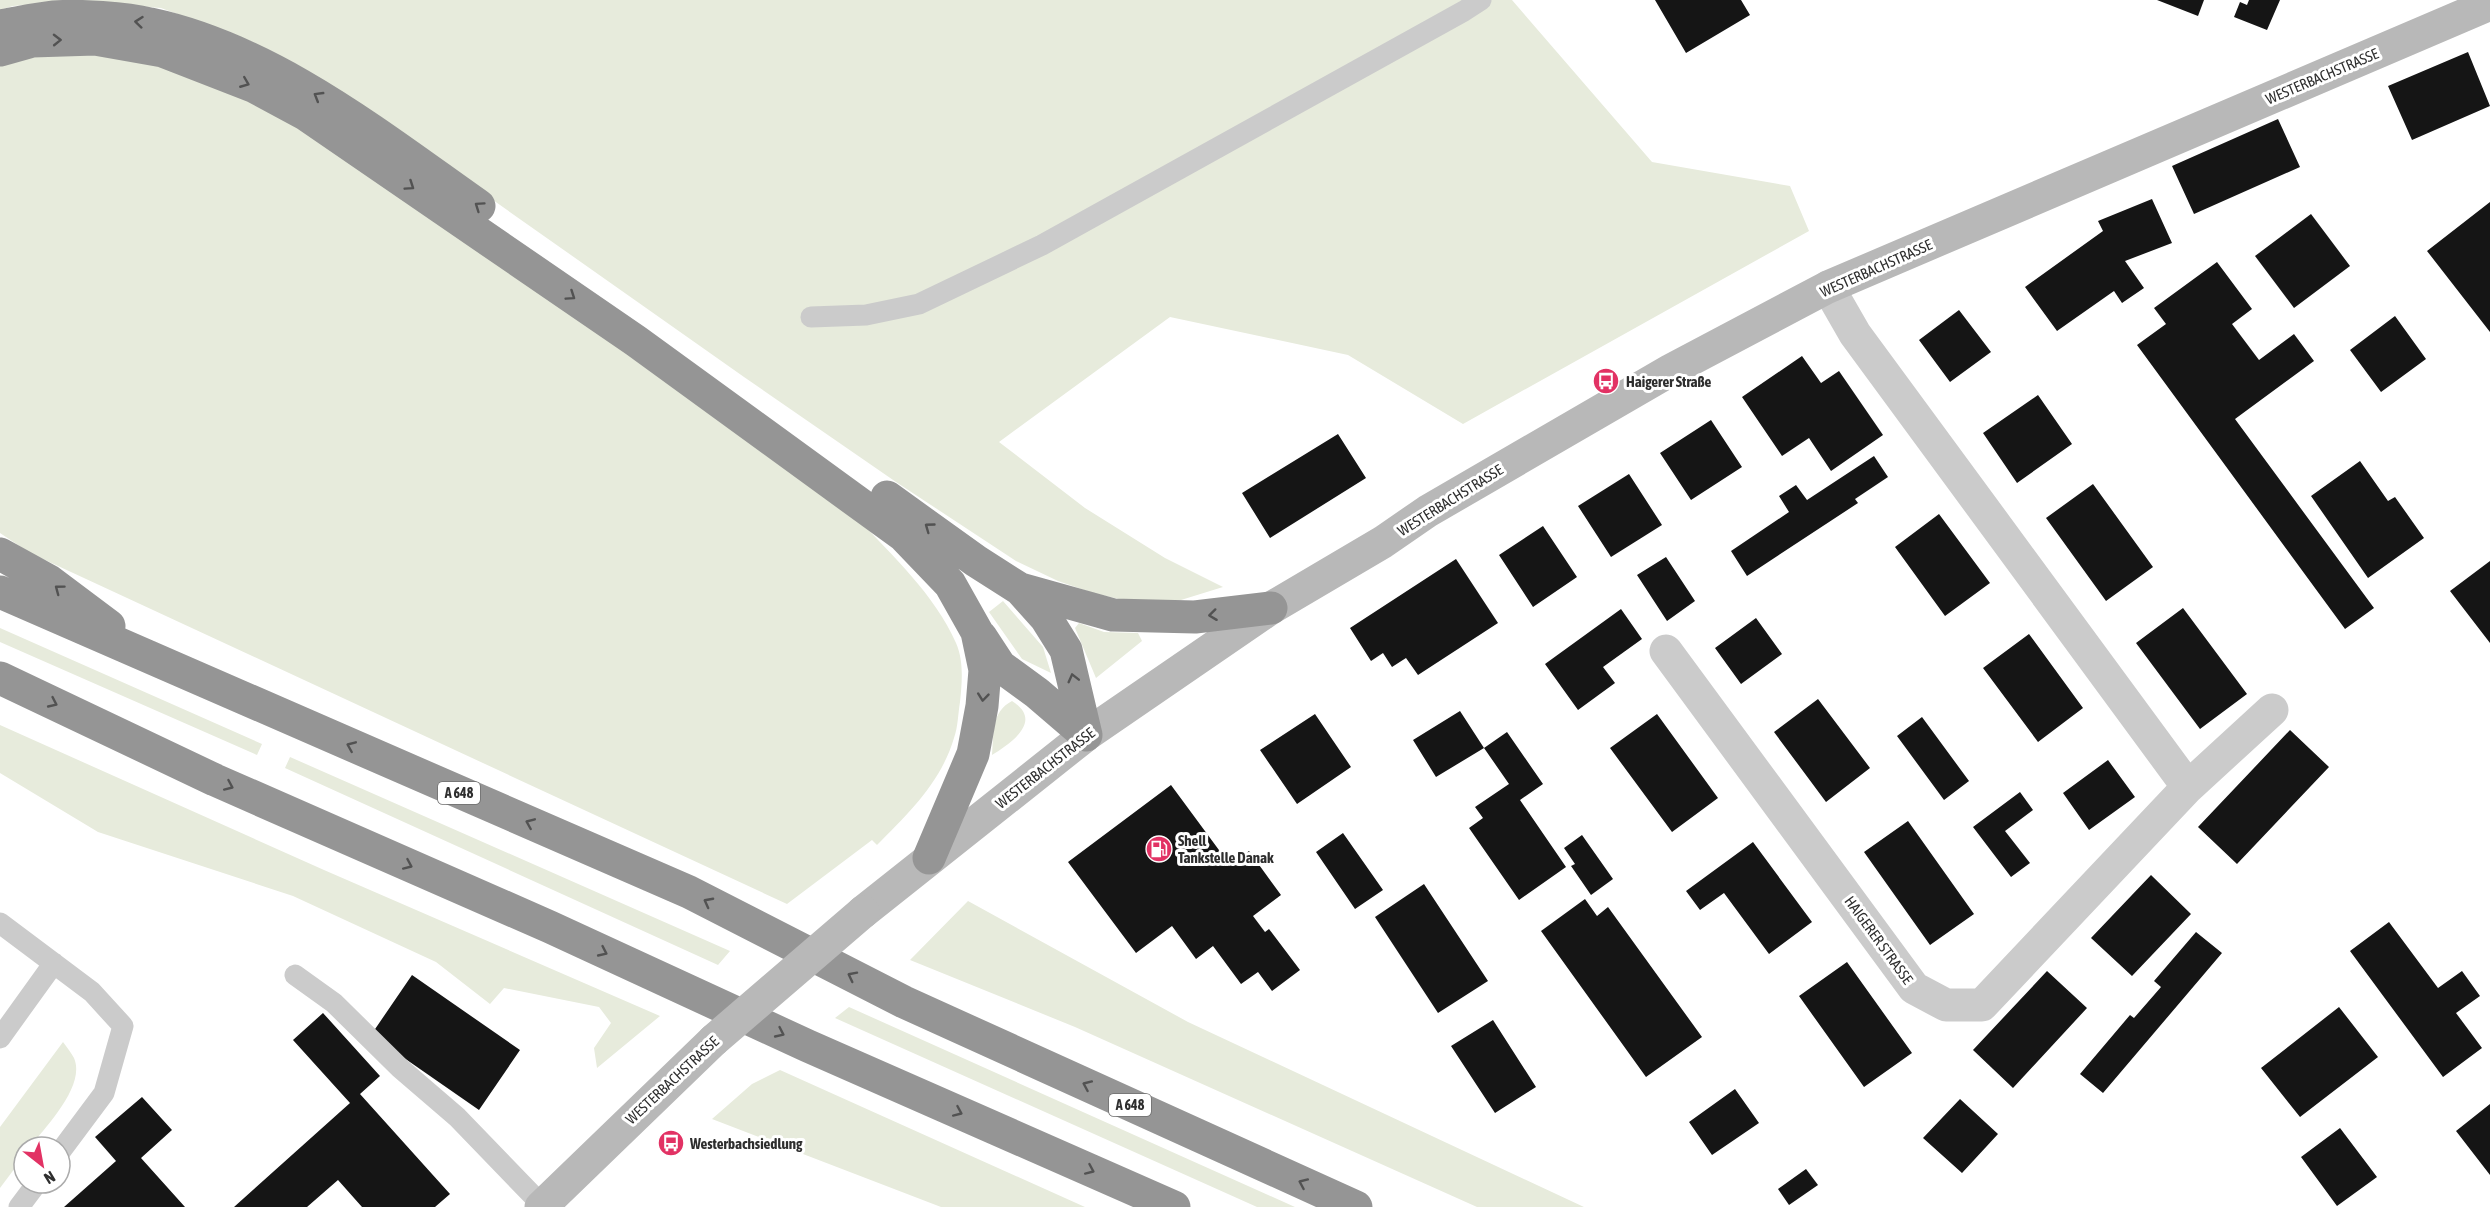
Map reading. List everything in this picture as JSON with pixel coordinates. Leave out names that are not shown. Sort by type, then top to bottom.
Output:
[{"type":"highway","points":[[0,26],[56,17],[148,23],[189,35],[236,54],[307,89],[338,108],[659,332],[976,561],[1020,589],[1046,618],[1066,650],[1086,735]]},
{"type":"highway","points":[[0,50],[32,41],[95,39],[163,51],[253,86],[305,114],[636,341],[904,536],[950,584],[977,632],[1000,666],[1037,693],[1086,735]]},
{"type":"highway","points":[[0,554],[49,581],[156,662]]},
{"type":"highway","points":[[1020,589],[1113,615],[1195,617],[1271,608]]},
{"type":"highway","name":"A 648","points":[[0,592],[156,662],[689,892],[904,1002],[1356,1207]]},
{"type":"highway","points":[[929,858],[973,754],[982,706],[985,670],[977,632]]},
{"type":"highway","points":[[0,678],[215,780],[550,927],[808,1046],[1174,1207]]},
{"type":"main road","name":"WESTERBACHSTRASSE","points":[[542,1206],[698,1055],[929,858],[1086,735],[1271,608],[1383,542],[1428,511],[1653,380],[1828,287],[2490,4]]},
{"type":"street","points":[[1828,287],[1855,334],[2188,787]]},
{"type":"street","name":"HAIGERER STRASSE","points":[[1666,651],[1914,988],[1946,1005],[1982,1005],[2188,787],[2272,710]]},
{"type":"lane","points":[[811,317],[866,315],[919,304],[1042,245],[1481,0]]},
{"type":"lane","points":[[0,923],[92,992],[123,1026],[104,1093],[72,1136]]},
{"type":"lane","points":[[0,1038],[54,963]]},
{"type":"lane","points":[[295,975],[334,1003],[399,1068],[457,1117],[542,1206]]},
{"type":"shaded area","points":[[0,0],[1512,0],[1652,162],[1790,186],[1809,231],[1463,424],[1348,355],[1170,317],[999,442],[1085,508],[1165,558],[1223,587],[1181,600],[1136,603],[1093,593],[1058,581],[1016,561],[896,482],[744,377],[334,88],[250,41],[161,8],[73,1],[13,6],[0,10]]},
{"type":"shaded area","points":[[96,54],[164,67],[266,107],[416,203],[857,518],[898,561],[937,608],[956,643],[960,657],[962,680],[958,720],[948,754],[923,796],[901,821],[877,845],[872,840],[787,904],[30,553],[0,533],[0,64],[39,56]]},
{"type":"shaded area","points":[[1003,601],[1043,647],[1051,673],[1022,659],[989,612]]},
{"type":"shaded area","points":[[1079,623],[1104,632],[1138,633],[1142,641],[1096,678],[1075,628]]},
{"type":"shaded area","points":[[0,628],[262,744],[257,755],[0,642]]},
{"type":"shaded area","points":[[1012,701],[1025,716],[1025,724],[1015,738],[992,755],[997,717],[1000,711]]},
{"type":"shaded area","points":[[0,725],[324,870],[660,1016],[597,1068],[594,1048],[611,1023],[599,1007],[504,988],[490,1004],[436,962],[293,896],[98,832],[0,773]]},
{"type":"shaded area","points":[[290,757],[730,951],[718,965],[285,768]]},
{"type":"shaded area","points":[[968,901],[1188,1022],[1584,1207],[1477,1207],[1075,1027],[910,960]]},
{"type":"shaded area","points":[[849,1007],[1295,1207],[1257,1207],[835,1018]]},
{"type":"shaded area","points":[[63,1042],[74,1058],[76,1069],[70,1093],[40,1135],[12,1135],[12,1172],[0,1188],[0,1127]]},
{"type":"shaded area","points":[[780,1070],[1085,1207],[941,1207],[712,1119],[752,1084]]},
{"type":"building","points":[[1655,0],[1741,0],[1750,15],[1686,53]]},
{"type":"building","points":[[2157,0],[2204,0],[2198,16]]},
{"type":"building","points":[[2249,0],[2280,0],[2267,30],[2234,17],[2240,2],[2247,5]]},
{"type":"building","points":[[2468,52],[2490,106],[2412,140],[2388,86]]},
{"type":"building","points":[[2278,119],[2300,167],[2194,214],[2172,166]]},
{"type":"building","points":[[2152,199],[2172,243],[2125,261],[2144,288],[2122,303],[2114,291],[2057,331],[2025,287],[2103,231],[2098,221]]},
{"type":"building","points":[[2490,202],[2490,332],[2427,251]]},
{"type":"building","points":[[2311,214],[2350,266],[2294,308],[2255,256]]},
{"type":"building","points":[[2217,262],[2252,309],[2232,324],[2259,360],[2294,334],[2314,361],[2235,419],[2374,608],[2345,629],[2137,345],[2166,324],[2154,308]]},
{"type":"building","points":[[1959,310],[1991,352],[1950,382],[1919,340]]},
{"type":"building","points":[[2395,316],[2426,359],[2381,392],[2350,350]]},
{"type":"building","points":[[1802,356],[1821,383],[1839,371],[1883,435],[1831,471],[1809,438],[1782,456],[1742,397]]},
{"type":"building","points":[[2038,395],[2072,444],[2017,483],[1983,433]]},
{"type":"building","points":[[1711,420],[1742,467],[1691,500],[1660,453]]},
{"type":"building","points":[[1338,434],[1366,478],[1270,538],[1242,493]]},
{"type":"building","points":[[1874,456],[1888,477],[1855,499],[1858,503],[1747,576],[1731,551],[1789,512],[1779,496],[1796,485],[1807,500]]},
{"type":"building","points":[[2360,461],[2388,501],[2395,497],[2424,538],[2368,578],[2311,496]]},
{"type":"building","points":[[1629,474],[1662,525],[1611,557],[1578,506]]},
{"type":"building","points":[[2093,484],[2153,567],[2106,601],[2046,518]]},
{"type":"building","points":[[1939,514],[1990,583],[1945,616],[1895,547]]},
{"type":"building","points":[[1543,526],[1577,577],[1533,607],[1499,555]]},
{"type":"building","points":[[1666,557],[1695,601],[1667,621],[1637,575]]},
{"type":"building","points":[[1456,559],[1498,623],[1418,675],[1406,658],[1392,667],[1383,653],[1371,661],[1350,628]]},
{"type":"building","points":[[2490,561],[2490,643],[2450,591]]},
{"type":"building","points":[[2183,608],[2247,694],[2200,729],[2136,643]]},
{"type":"building","points":[[1621,609],[1642,639],[1603,667],[1615,683],[1578,710],[1545,664]]},
{"type":"building","points":[[1756,618],[1782,654],[1741,684],[1715,648]]},
{"type":"building","points":[[2029,634],[2083,708],[2038,742],[1983,668]]},
{"type":"building","points":[[1818,699],[1870,768],[1826,802],[1774,732]]},
{"type":"building","points":[[1460,711],[1484,748],[1436,777],[1413,740]]},
{"type":"building","points":[[1315,714],[1351,767],[1297,804],[1260,750]]},
{"type":"building","points":[[1657,714],[1718,798],[1672,832],[1610,748]]},
{"type":"building","points":[[1922,717],[1969,781],[1944,800],[1897,736]]},
{"type":"building","points":[[2290,730],[2329,767],[2237,864],[2198,827]]},
{"type":"building","points":[[1507,732],[1543,784],[1520,800],[1566,867],[1519,900],[1469,828],[1483,818],[1475,807],[1509,784],[1484,748]]},
{"type":"building","points":[[2108,760],[2135,797],[2089,830],[2063,793]]},
{"type":"building","points":[[1171,785],[1230,865],[1249,851],[1281,895],[1253,916],[1265,932],[1269,929],[1300,970],[1272,991],[1258,972],[1241,984],[1213,946],[1196,959],[1172,926],[1136,953],[1068,862]]},
{"type":"building","points":[[2020,792],[2033,810],[2005,831],[2030,863],[2011,877],[1973,827]]},
{"type":"building","points":[[1908,821],[1974,914],[1930,945],[1864,852]]},
{"type":"building","points":[[1343,833],[1383,890],[1355,909],[1316,852]]},
{"type":"building","points":[[1582,835],[1613,879],[1591,895],[1571,866],[1575,864],[1564,848]]},
{"type":"building","points":[[1753,842],[1812,922],[1769,954],[1724,893],[1700,910],[1686,891]]},
{"type":"building","points":[[2151,875],[2191,914],[2132,976],[2091,938]]},
{"type":"building","points":[[1424,884],[1488,981],[1438,1013],[1375,917]]},
{"type":"building","points":[[1585,899],[1597,916],[1608,907],[1702,1037],[1646,1077],[1541,931]]},
{"type":"building","points":[[2389,922],[2438,988],[2462,971],[2480,996],[2456,1013],[2482,1048],[2443,1077],[2350,951]]},
{"type":"building","points":[[2196,932],[2222,953],[2103,1093],[2080,1074],[2130,1015],[2134,1018],[2161,987],[2154,981]]},
{"type":"building","points":[[1847,962],[1912,1053],[1864,1087],[1799,996]]},
{"type":"building","points":[[2047,971],[2087,1008],[2013,1088],[1973,1050]]},
{"type":"building","points":[[412,975],[520,1050],[479,1110],[371,1035]]},
{"type":"building","points":[[2339,1007],[2378,1057],[2300,1117],[2261,1068]]},
{"type":"building","points":[[323,1013],[380,1076],[360,1094],[450,1194],[435,1207],[362,1207],[338,1180],[307,1207],[234,1207],[350,1103],[293,1040]]},
{"type":"building","points":[[1493,1020],[1536,1087],[1495,1113],[1451,1046]]},
{"type":"building","points":[[1735,1089],[1759,1123],[1712,1155],[1689,1122]]},
{"type":"building","points":[[142,1097],[172,1130],[141,1158],[185,1207],[64,1207],[116,1161],[95,1137]]},
{"type":"building","points":[[1960,1099],[1998,1134],[1962,1173],[1923,1138]]},
{"type":"building","points":[[2490,1104],[2490,1175],[2456,1131]]},
{"type":"building","points":[[2340,1128],[2377,1177],[2337,1206],[2301,1157]]},
{"type":"building","points":[[1806,1169],[1818,1185],[1789,1205],[1778,1189]]},
{"type":"place","name":"Haigerer Straße","points":[[1606,381]]},
{"type":"place","name":"Shell Tankstelle Danak","points":[[1159,849]]},
{"type":"place","name":"Westerbachsiedlung","points":[[671,1143]]}]
